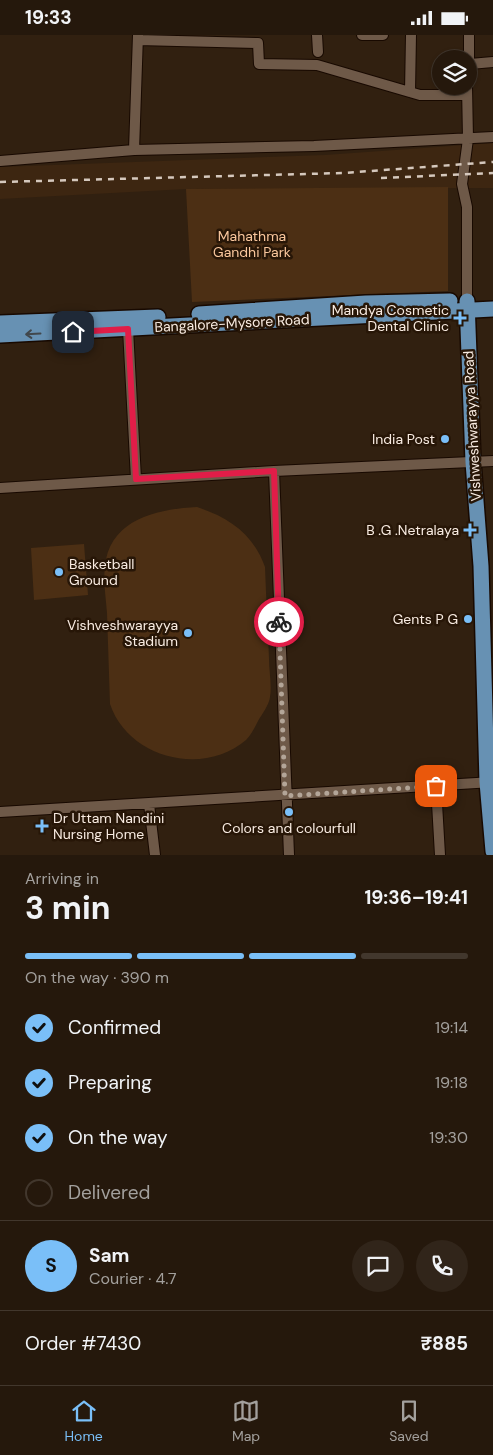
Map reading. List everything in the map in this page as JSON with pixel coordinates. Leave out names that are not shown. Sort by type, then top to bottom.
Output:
[{"type":"main road","name":"Bangalore-Mysore Road","points":[[0,335],[128,329],[466,306],[493,299]]},
{"type":"main road","name":"Bangalore-Mysore Road","points":[[0,323],[193,315],[366,303],[466,306],[493,309]]},
{"type":"main road","name":"Vishweshwarayya Road","points":[[466,306],[473,462],[487,566],[490,782],[493,851]]},
{"type":"street","points":[[317,35],[318,52]]},
{"type":"street","points":[[362,35],[383,35]]},
{"type":"street","points":[[410,92],[411,35]]},
{"type":"street","points":[[469,35],[470,50]]},
{"type":"street","points":[[134,150],[138,37],[258,43],[259,64],[317,65],[420,95],[432,94]]},
{"type":"street","points":[[477,63],[493,62]]},
{"type":"street","points":[[466,306],[467,207],[462,184],[468,139],[467,95]]},
{"type":"street","points":[[0,161],[134,150],[314,146],[493,137]]},
{"type":"street","points":[[128,329],[136,479]]},
{"type":"street","points":[[0,488],[274,471],[493,461]]},
{"type":"street","points":[[274,471],[288,855]]},
{"type":"street","points":[[0,812],[490,782]]},
{"type":"street","points":[[436,786],[440,855]]},
{"type":"street","points":[[149,803],[155,855]]},
{"type":"shaded area","points":[[493,143],[493,188],[186,189],[0,199],[0,167],[325,155]]},
{"type":"green space","name":"Mahathma Gandhi Park","points":[[448,187],[448,291],[192,302],[186,189]]},
{"type":"green space","name":"Vishveshwarayya Stadium","points":[[197,507],[220,516],[247,536],[260,555],[265,567],[271,688],[267,706],[246,740],[229,751],[209,758],[189,759],[169,756],[150,749],[133,738],[119,723],[110,704],[104,573],[109,551],[116,538],[126,527],[152,514],[167,510]]},
{"type":"green space","name":"Basketball Ground","points":[[84,544],[88,595],[34,600],[31,548]]},
{"type":"railway","points":[[0,182],[343,173],[493,162]]},
{"type":"railway","points":[[381,178],[493,173]]},
{"type":"way so far","points":[[279,622],[285,796],[436,786]]},
{"type":"place","name":"Mandya Cosmetic Dental Clinic","points":[[460,318]]},
{"type":"place","name":"India Post","points":[[445,439]]},
{"type":"place","name":"B .G .Netralaya","points":[[470,530]]},
{"type":"place","name":"Basketball Ground","points":[[59,572]]},
{"type":"place","name":"Gents P G","points":[[468,619]]},
{"type":"place","name":"Vishveshwarayya Stadium","points":[[188,633]]},
{"type":"place","name":"Colors and colourfull","points":[[289,812]]},
{"type":"place","name":"Dr Uttam Nandini Nursing Home","points":[[42,826]]},
{"type":"route","points":[[73,332],[128,329],[136,479],[274,471],[279,622]]}]
